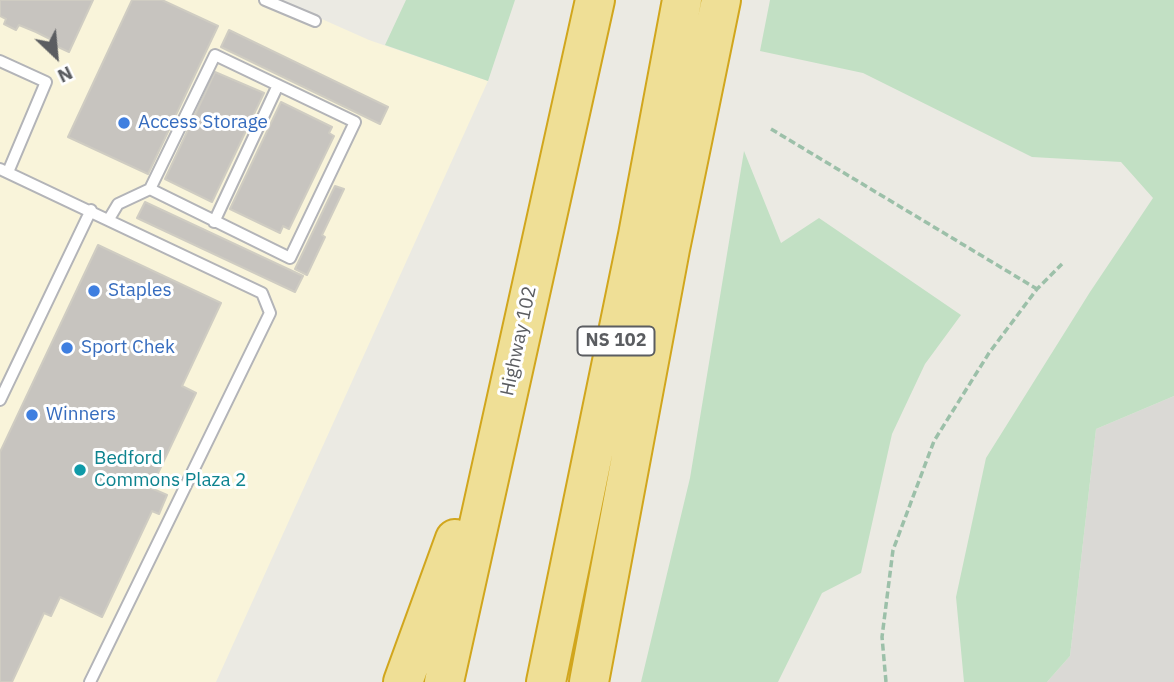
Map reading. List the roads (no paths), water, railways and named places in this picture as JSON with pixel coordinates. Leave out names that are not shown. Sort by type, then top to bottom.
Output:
[{"type":"highway","name":"Highway 102","points":[[444,682],[594,0]]},
{"type":"highway","name":"NS 102","points":[[546,682],[638,235],[682,0]]},
{"type":"highway","points":[[589,682],[719,3]]},
{"type":"highway","points":[[403,682],[511,379]]},
{"type":"lane","points":[[265,0],[315,21]]},
{"type":"lane","points":[[109,219],[118,204],[150,189],[215,55],[355,122],[290,258],[150,189]]},
{"type":"lane","points":[[0,61],[46,82],[4,170],[262,293],[270,313],[90,682]]},
{"type":"lane","points":[[214,222],[278,85]]},
{"type":"lane","points":[[0,400],[91,210]]},
{"type":"place","name":"Access Storage","points":[[124,123]]},
{"type":"place","name":"Staples","points":[[94,291]]},
{"type":"place","name":"Sport Chek","points":[[67,348]]},
{"type":"place","name":"Winners","points":[[32,415]]},
{"type":"place","name":"Bedford Commons Plaza 2","points":[[80,470]]}]
